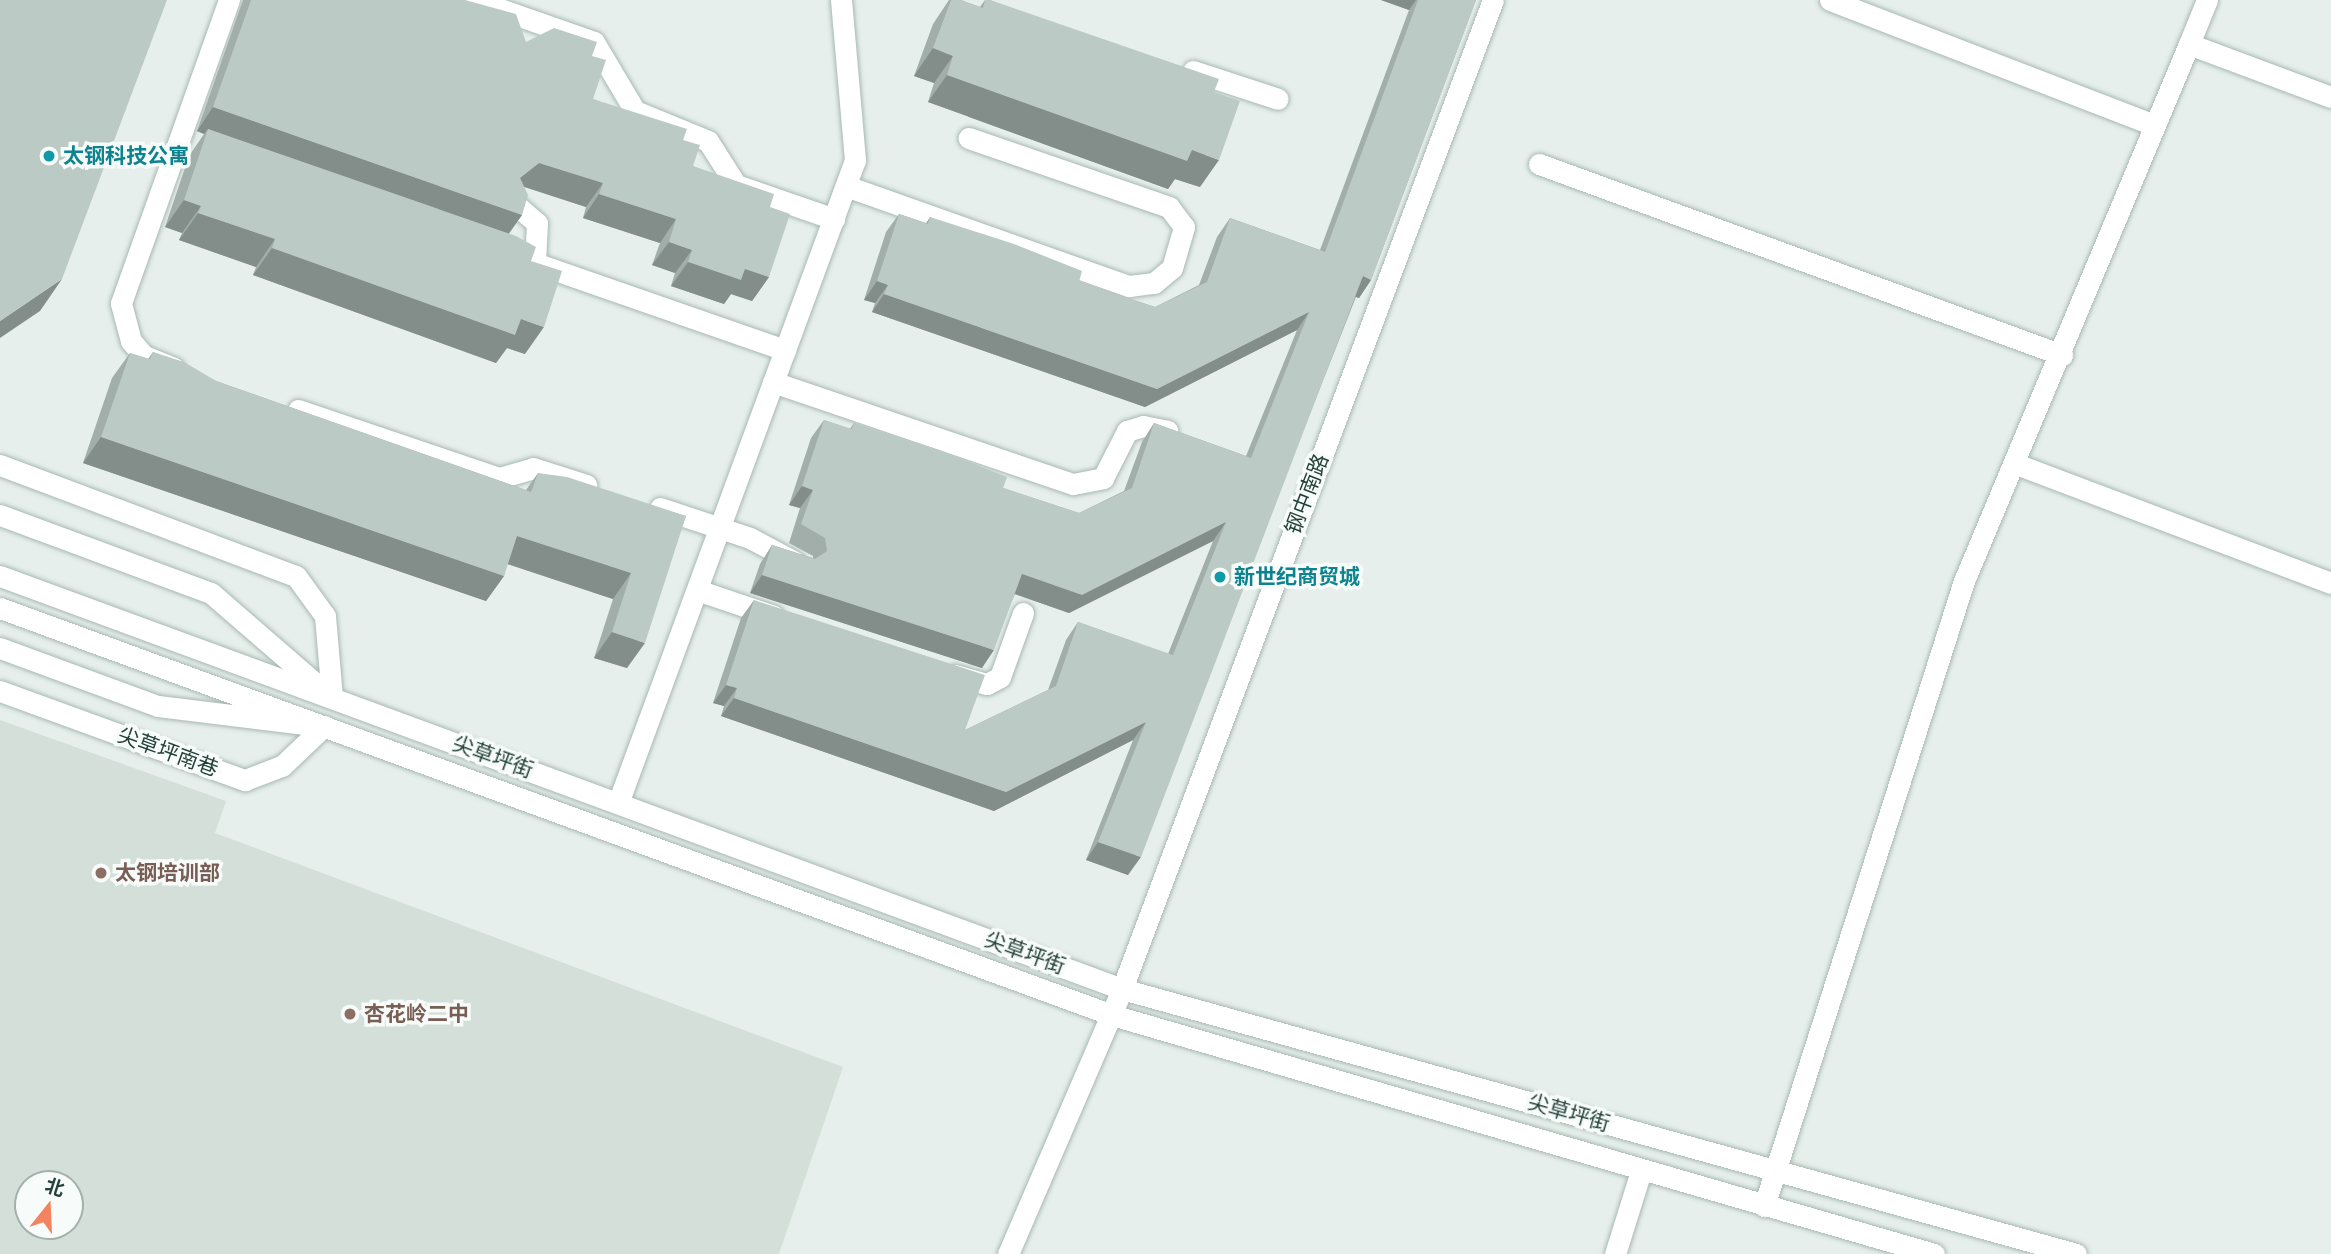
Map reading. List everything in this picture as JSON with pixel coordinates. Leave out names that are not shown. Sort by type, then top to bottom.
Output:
[{"type":"street","points":[[201,377],[144,356],[121,323],[121,303],[229,0]]},
{"type":"street","points":[[474,0],[594,42],[635,111],[708,141],[736,185],[834,219]]},
{"type":"street","points":[[618,803],[855,160],[841,0]]},
{"type":"street","name":"钢中南路","points":[[1008,1254],[1112,1015],[1493,0]]},
{"type":"street","points":[[1830,0],[2154,125]]},
{"type":"street","points":[[1764,1206],[1964,581],[2062,355],[2207,0]]},
{"type":"street","points":[[2189,44],[2331,97]]},
{"type":"street","points":[[1174,65],[1278,99]]},
{"type":"street","points":[[846,186],[1129,286],[1154,284],[1172,268],[1184,236],[1176,212],[970,138]]},
{"type":"street","points":[[180,139],[206,148]]},
{"type":"street","points":[[1539,164],[2062,355]]},
{"type":"street","points":[[516,205],[537,223],[535,263]]},
{"type":"street","points":[[509,254],[785,351]]},
{"type":"street","points":[[774,382],[1073,484],[1103,478],[1128,431],[1143,426],[1168,431]]},
{"type":"street","points":[[279,404],[499,478],[534,468],[613,494]]},
{"type":"street","points":[[2015,464],[2331,583]]},
{"type":"street","points":[[0,465],[296,576],[325,616],[332,698]]},
{"type":"street","points":[[640,502],[720,528],[802,564]]},
{"type":"street","points":[[0,515],[211,593],[332,698]]},
{"type":"street","name":"尖草坪街","points":[[0,576],[1122,989],[2076,1254]]},
{"type":"street","points":[[697,590],[799,624]]},
{"type":"street","name":"尖草坪街","points":[[0,608],[1112,1015],[1641,1171],[1934,1254]]},
{"type":"street","points":[[927,666],[978,683],[995,681],[1023,613]]},
{"type":"street","points":[[0,648],[158,706],[324,726]]},
{"type":"street","name":"尖草坪南巷","points":[[0,691],[245,780],[282,766],[324,726]]},
{"type":"street","points":[[1615,1254],[1641,1171]]},
{"type":"shaded area","name":"杏花岭二中","points":[[0,720],[226,801],[215,833],[843,1067],[779,1254],[0,1254]]},
{"type":"building","name":"太钢科技公寓","points":[[0,0],[167,0],[62,279],[0,321]]},
{"type":"building","points":[[251,0],[465,0],[516,14],[526,42],[554,28],[597,42],[592,56],[606,60],[593,99],[687,129],[683,140],[700,145],[693,166],[774,194],[770,207],[790,214],[769,277],[745,269],[741,280],[688,262],[692,250],[669,242],[676,219],[599,194],[603,183],[539,163],[520,178],[528,195],[522,215],[213,107]]},
{"type":"building","points":[[951,0],[961,0],[983,8],[985,0],[990,0],[1219,79],[1214,92],[1240,101],[1219,160],[1192,150],[1187,161],[947,75],[953,56],[933,48]]},
{"type":"building","points":[[1418,0],[1476,0],[1371,280],[1363,276],[1141,857],[1098,842],[1146,722],[1006,792],[734,698],[737,688],[726,685],[754,600],[985,675],[965,730],[1056,686],[1078,622],[1173,655],[1226,522],[1082,595],[1022,574],[994,650],[762,575],[772,545],[815,559],[827,551],[825,538],[801,524],[813,490],[802,486],[824,420],[852,429],[854,423],[939,450],[1007,477],[1003,488],[1079,513],[1132,488],[1154,423],[1251,458],[1309,312],[1157,389],[884,294],[888,285],[877,281],[899,214],[928,224],[930,217],[1014,244],[1082,271],[1079,282],[1155,307],[1207,282],[1230,218],[1325,252]]},
{"type":"building","points":[[208,129],[516,236],[536,247],[531,261],[562,271],[544,327],[521,319],[515,335],[272,248],[275,239],[198,213],[201,206],[184,200]]},
{"type":"building","points":[[153,352],[184,362],[216,381],[531,492],[538,473],[567,477],[686,516],[645,643],[612,632],[631,573],[517,536],[504,576],[101,437],[130,353],[150,359]]},
{"type":"place","name":"太钢科技公寓","points":[[49,156]]},
{"type":"place","name":"新世纪商贸城","points":[[1220,577]]},
{"type":"place","name":"太钢培训部","points":[[101,873]]},
{"type":"place","name":"杏花岭二中","points":[[350,1014]]}]
